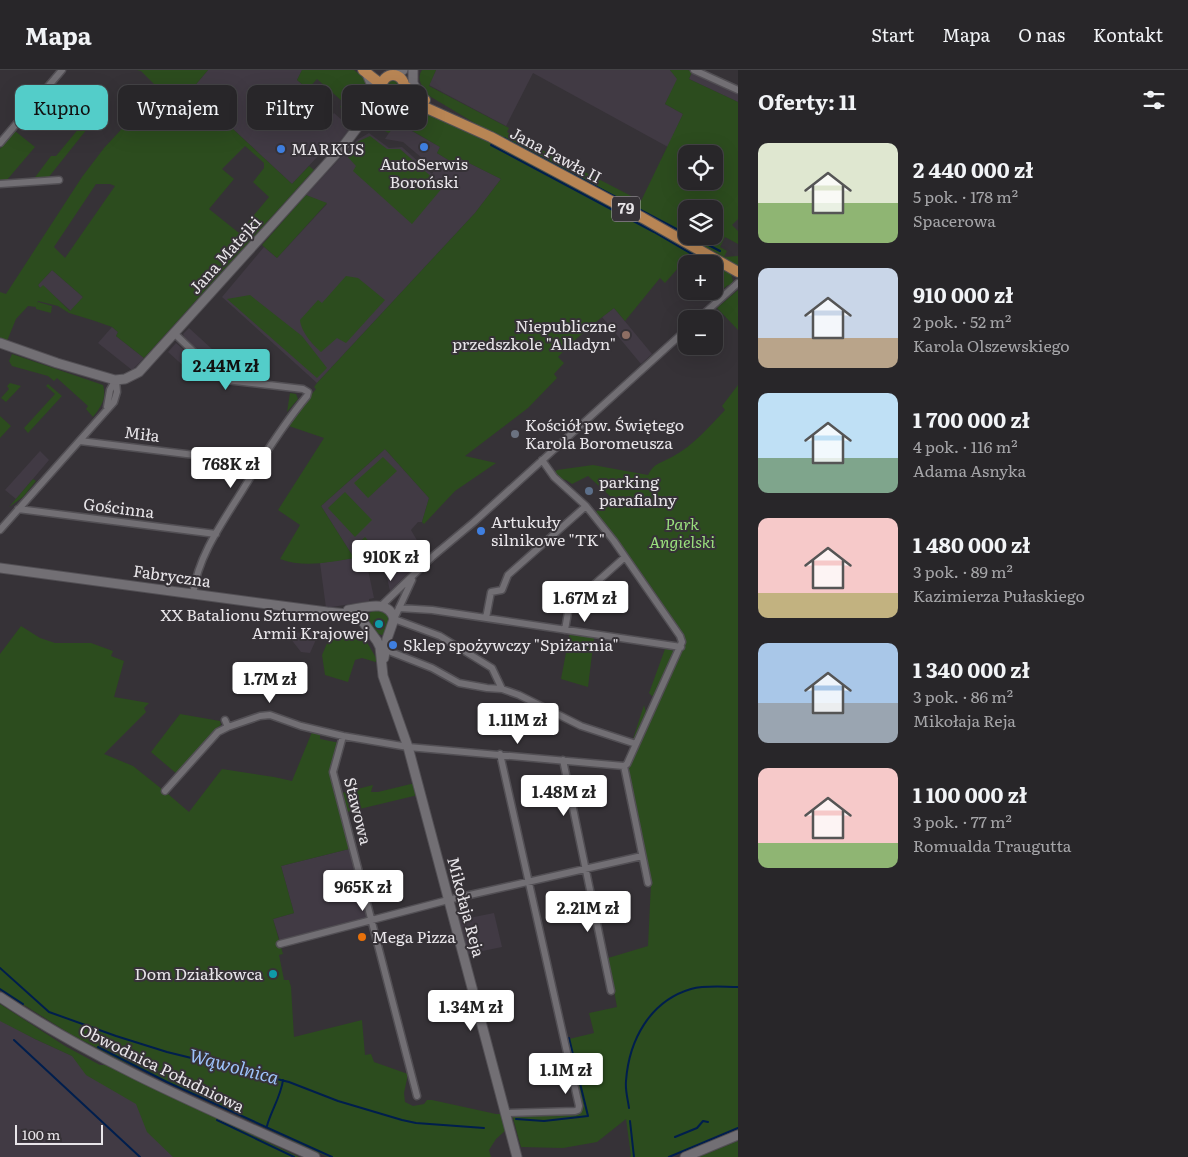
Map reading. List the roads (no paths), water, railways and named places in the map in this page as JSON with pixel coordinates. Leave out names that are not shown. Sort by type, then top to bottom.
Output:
[{"type":"main road","name":"Jana Pawła II","points":[[368,71],[395,84]]},
{"type":"main road","name":"Jana Pawła II","points":[[427,105],[643,218],[738,272]]},
{"type":"main road","name":"Jana Pawła II","points":[[427,106],[491,138]]},
{"type":"street","points":[[0,143],[62,70]]},
{"type":"street","points":[[412,70],[414,85]]},
{"type":"street","name":"Jana Matejki","points":[[395,84],[412,70]]},
{"type":"street","points":[[694,70],[706,72],[738,90]]},
{"type":"street","points":[[368,71],[373,85]]},
{"type":"street","name":"Jana Matejki","points":[[116,380],[125,379],[139,372],[357,130]]},
{"type":"street","points":[[0,184],[59,180]]},
{"type":"street","points":[[708,310],[738,283]]},
{"type":"street","points":[[174,334],[219,376],[226,380],[306,390],[308,392],[283,426],[216,534],[197,573],[192,594]]},
{"type":"street","points":[[381,606],[414,574],[678,337]]},
{"type":"street","points":[[0,343],[56,363],[116,380],[110,390],[105,412],[0,530]]},
{"type":"street","name":"Miła","points":[[80,440],[260,463]]},
{"type":"street","points":[[542,460],[554,477],[586,506],[625,556],[680,636],[682,642],[636,744],[624,766],[648,882]]},
{"type":"street","points":[[486,618],[492,592],[502,590],[508,575],[586,506]]},
{"type":"street","name":"Gościnna","points":[[18,509],[216,534]]},
{"type":"street","points":[[565,630],[568,612],[572,604],[625,556]]},
{"type":"street","name":"Fabryczna","points":[[0,568],[327,612],[358,614],[364,624]]},
{"type":"street","points":[[383,648],[398,608],[414,574]]},
{"type":"street","points":[[502,689],[492,668],[440,636],[394,619],[389,609],[381,606],[371,606],[364,613],[364,624],[383,648],[432,668],[459,683],[502,689],[519,695],[581,726],[636,744]]},
{"type":"street","name":"Fabryczna","points":[[340,612],[371,606]]},
{"type":"street","points":[[398,608],[432,610],[681,647]]},
{"type":"street","points":[[372,635],[382,638],[390,632]]},
{"type":"street","name":"Mikołaja Reja","points":[[383,648],[382,666],[386,685],[408,747],[517,1157]]},
{"type":"street","points":[[165,791],[218,732],[260,716],[270,715],[301,726],[343,736],[408,747],[624,766]]},
{"type":"street","points":[[224,720],[228,727]]},
{"type":"street","name":"Stawowa","points":[[343,736],[333,772],[417,1096]]},
{"type":"street","points":[[500,754],[580,1106],[575,1111],[505,1114]]},
{"type":"street","points":[[562,760],[611,991]]},
{"type":"street","points":[[280,944],[449,900],[642,856]]},
{"type":"street","name":"Obwodnica Południowa","points":[[0,996],[40,1023],[99,1056],[315,1157]]},
{"type":"street","points":[[685,1157],[738,1135]]},
{"type":"waterway","points":[[504,138],[678,230]]},
{"type":"waterway","points":[[491,145],[694,255]]},
{"type":"waterway","points":[[708,245],[720,251]]},
{"type":"waterway","name":"Wąwolnica","points":[[0,968],[49,1012],[116,1036],[167,1052],[289,1082],[338,1101],[402,1120],[416,1123],[484,1128]]},
{"type":"waterway","points":[[629,1108],[626,1091],[628,1066],[637,1037],[653,1013],[664,1003],[691,989],[738,987]]},
{"type":"waterway","points":[[0,989],[23,1004]]},
{"type":"waterway","points":[[516,1119],[544,1121],[588,1116],[569,1038]]},
{"type":"waterway","points":[[14,1040],[140,1157]]},
{"type":"waterway","points":[[98,1047],[167,1082],[332,1157]]},
{"type":"waterway","points":[[267,1126],[283,1080]]},
{"type":"waterway","points":[[217,1120],[294,1157]]},
{"type":"waterway","points":[[630,1121],[634,1157]]},
{"type":"waterway","points":[[675,1137],[697,1128],[703,1121],[708,1122]]},
{"type":"waterway","points":[[669,1157],[738,1128]]},
{"type":"place","name":"AutoSerwis Boroński","points":[[424,147]]},
{"type":"place","name":"MARKUS","points":[[281,149]]},
{"type":"place","name":"Niepubliczne przedszkole \"Alladyn\"","points":[[626,335]]},
{"type":"place","name":"Kościół pw. Świętego Karola Boromeusza","points":[[515,434]]},
{"type":"place","name":"parking parafialny","points":[[589,491]]},
{"type":"place","name":"Artukuły silnikowe \"TK\"","points":[[481,531]]},
{"type":"place","name":"XX Batalionu Szturmowego Armii Krajowej","points":[[379,624]]},
{"type":"place","name":"Sklep spożywczy \"Spiżarnia\"","points":[[393,645]]},
{"type":"place","name":"Mega Pizza","points":[[362,937]]},
{"type":"place","name":"Dom Działkowca","points":[[273,974]]},
{"type":"park label","name":"Park Angielski","points":[[682,533]]}]
